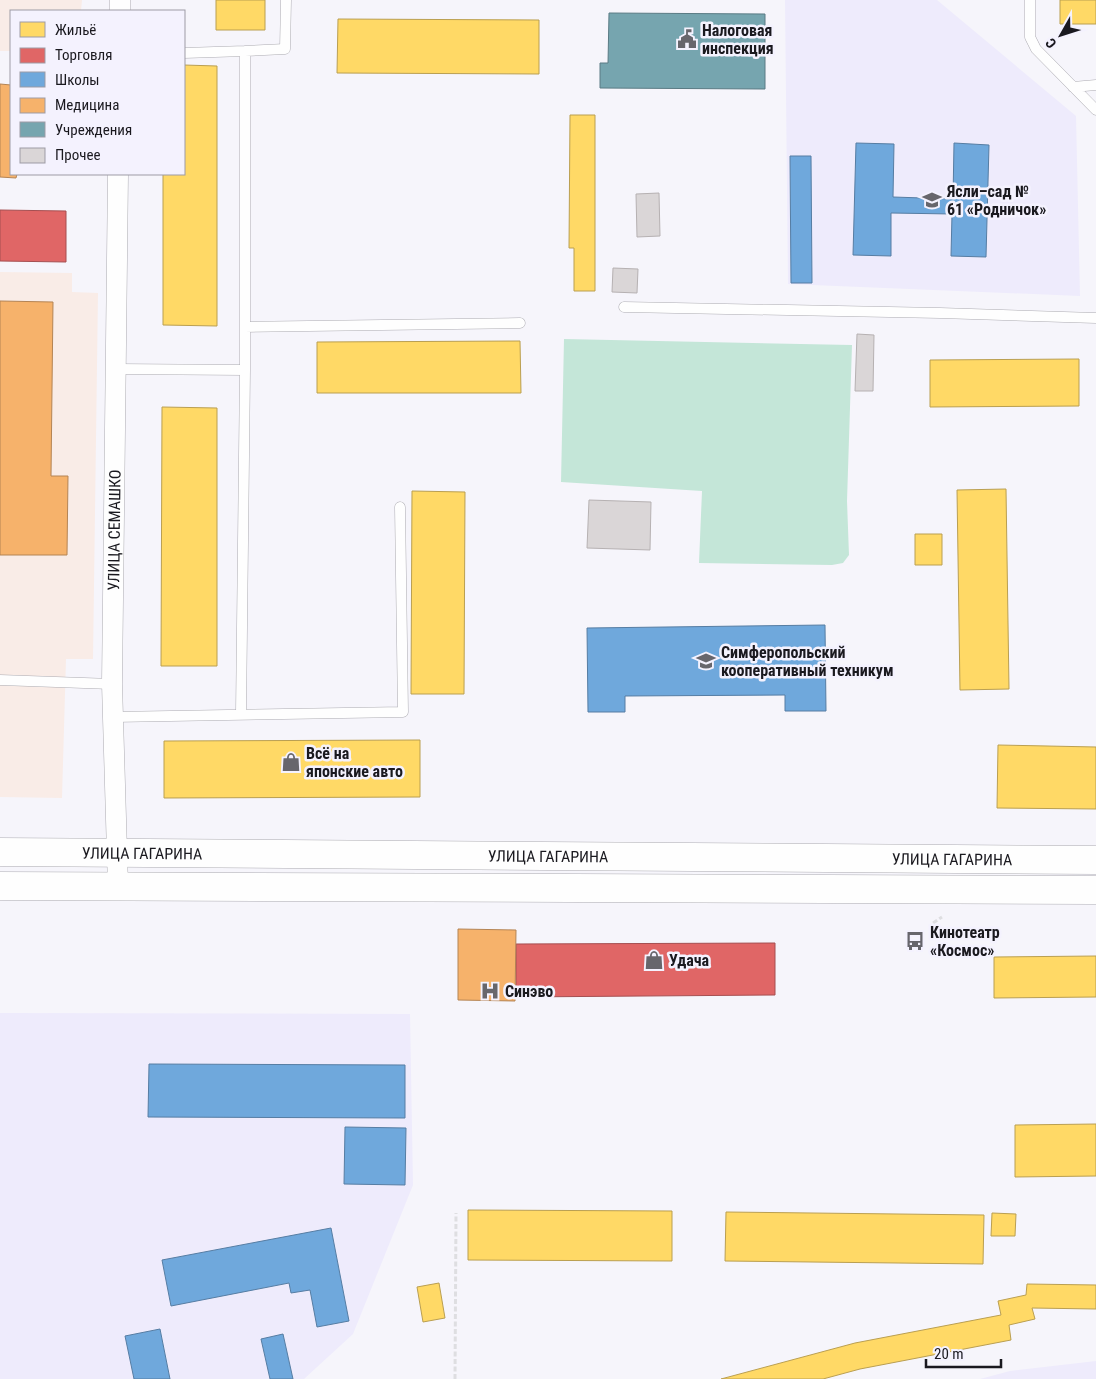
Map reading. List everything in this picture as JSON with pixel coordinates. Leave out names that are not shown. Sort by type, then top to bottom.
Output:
[{"type":"main road","name":"УЛИЦА ГАГАРИНА","points":[[0,852],[1096,860]]},
{"type":"main road","name":"УЛИЦА ГАГАРИНА","points":[[0,886],[1096,890]]},
{"type":"street","name":"УЛИЦА СЕМАШКО","points":[[118,175],[112,684],[118,886]]},
{"type":"lane","points":[[185,53],[285,49],[286,0]]},
{"type":"lane","points":[[1030,0],[1030,37],[1036,49],[1096,110]]},
{"type":"lane","points":[[242,714],[245,52]]},
{"type":"lane","points":[[1073,87],[1096,85]]},
{"type":"lane","points":[[624,307],[1096,318]]},
{"type":"lane","points":[[245,327],[520,323]]},
{"type":"lane","points":[[116,369],[245,370]]},
{"type":"lane","points":[[113,717],[403,712],[400,507]]},
{"type":"lane","points":[[0,680],[112,684]]},
{"type":"path","points":[[455,1379],[456,1213]]},
{"type":"shaded area","points":[[0,0],[82,0],[81,10],[10,10],[10,51],[0,51]]},
{"type":"shaded area","name":"Ясли–сад № 61 «Родничок»","points":[[785,0],[937,0],[1076,116],[1080,296],[788,284]]},
{"type":"shaded area","points":[[0,272],[72,273],[72,292],[98,293],[93,659],[66,659],[62,798],[0,797]]},
{"type":"shaded area","points":[[0,1013],[410,1014],[413,1185],[353,1334],[304,1379],[0,1379]]},
{"type":"shaded area","points":[[1096,1361],[1096,1379],[980,1379],[1010,1371]]},
{"type":"green space","points":[[564,339],[852,345],[847,501],[849,555],[843,563],[832,565],[699,563],[702,491],[561,482]]},
{"type":"building: Жильё","points":[[216,0],[265,0],[265,30],[216,30]]},
{"type":"building: Жильё","points":[[1060,0],[1096,0],[1096,24],[1060,24]]},
{"type":"building: Жильё","points":[[338,19],[539,20],[539,74],[337,73]]},
{"type":"building: Жильё","points":[[185,65],[217,66],[217,326],[163,325],[163,175],[185,175]]},
{"type":"building: Жильё","points":[[570,115],[595,115],[595,291],[574,291],[574,248],[569,248]]},
{"type":"building: Жильё","points":[[520,341],[521,393],[317,393],[317,342]]},
{"type":"building: Жильё","points":[[1079,359],[1079,406],[930,407],[930,360]]},
{"type":"building: Жильё","points":[[162,407],[217,408],[217,666],[161,666]]},
{"type":"building: Жильё","points":[[1006,489],[1009,689],[960,690],[957,490]]},
{"type":"building: Жильё","points":[[412,491],[465,492],[464,694],[411,694]]},
{"type":"building: Жильё","points":[[915,534],[942,534],[942,565],[915,565]]},
{"type":"building: Жильё","points":[[420,740],[420,797],[164,798],[164,741]]},
{"type":"building: Жильё","points":[[998,745],[1096,747],[1096,809],[997,808]]},
{"type":"building: Жильё","points":[[1096,956],[1096,997],[994,998],[994,957]]},
{"type":"building: Жильё","points":[[1096,1124],[1096,1176],[1015,1177],[1015,1125]]},
{"type":"building: Жильё","points":[[468,1210],[672,1211],[672,1261],[468,1260]]},
{"type":"building: Жильё","points":[[726,1212],[984,1215],[983,1264],[725,1261]]},
{"type":"building: Жильё","points":[[992,1213],[1016,1214],[1015,1236],[991,1236]]},
{"type":"building: Жильё","points":[[439,1283],[445,1318],[423,1322],[417,1287]]},
{"type":"building: Жильё","points":[[1027,1284],[1096,1285],[1096,1309],[1032,1308],[1035,1319],[1009,1325],[1011,1340],[860,1369],[823,1379],[721,1379],[855,1343],[1001,1315],[998,1301],[1026,1295]]},
{"type":"building: Торговля","points":[[0,210],[66,211],[66,262],[0,261]]},
{"type":"building: Торговля","points":[[775,943],[775,995],[516,997],[516,944]]},
{"type":"building: Школы","points":[[856,143],[894,144],[893,197],[953,199],[954,143],[989,145],[986,257],[951,256],[952,214],[891,213],[891,256],[853,255]]},
{"type":"building: Школы","points":[[790,156],[811,156],[812,283],[791,283]]},
{"type":"building: Школы","name":"Симферопольский кооперативный техникум","points":[[825,625],[826,711],[785,711],[785,695],[625,696],[625,712],[588,712],[587,628]]},
{"type":"building: Школы","points":[[149,1064],[405,1065],[405,1118],[148,1117]]},
{"type":"building: Школы","points":[[345,1127],[406,1128],[405,1185],[344,1184]]},
{"type":"building: Школы","points":[[331,1228],[349,1321],[317,1327],[310,1290],[291,1293],[289,1283],[171,1306],[162,1260]]},
{"type":"building: Школы","points":[[160,1329],[170,1379],[134,1379],[125,1336]]},
{"type":"building: Школы","points":[[283,1334],[293,1379],[270,1379],[261,1339]]},
{"type":"building: Медицина","points":[[0,84],[10,85],[10,175],[17,175],[16,178],[0,177]]},
{"type":"building: Медицина","points":[[0,301],[53,302],[51,476],[68,476],[67,555],[0,555]]},
{"type":"building: Медицина","points":[[458,929],[516,930],[515,1001],[458,1000]]},
{"type":"building: Учреждения","name":"Налоговая инспекция","points":[[609,13],[765,14],[765,89],[600,88],[600,63],[608,63]]},
{"type":"building: Прочее","points":[[659,193],[660,236],[637,237],[636,194]]},
{"type":"building: Прочее","points":[[613,268],[638,269],[637,293],[612,292]]},
{"type":"building: Прочее","points":[[857,334],[874,335],[873,391],[855,391]]},
{"type":"building: Прочее","points":[[589,500],[651,502],[650,550],[587,548]]},
{"type":"place","name":"Налоговая инспекция","points":[[687,39]]},
{"type":"place","name":"Ясли–сад № 61 «Родничок»","points":[[932,200]]},
{"type":"place","name":"Симферопольский кооперативный техникум","points":[[706,661]]},
{"type":"place","name":"Всё на японские авто","points":[[291,762]]},
{"type":"place","name":"Кинотеатр «Космос»","points":[[915,941]]},
{"type":"place","name":"Удача","points":[[654,960]]},
{"type":"place","name":"Синэво","points":[[490,991]]}]
